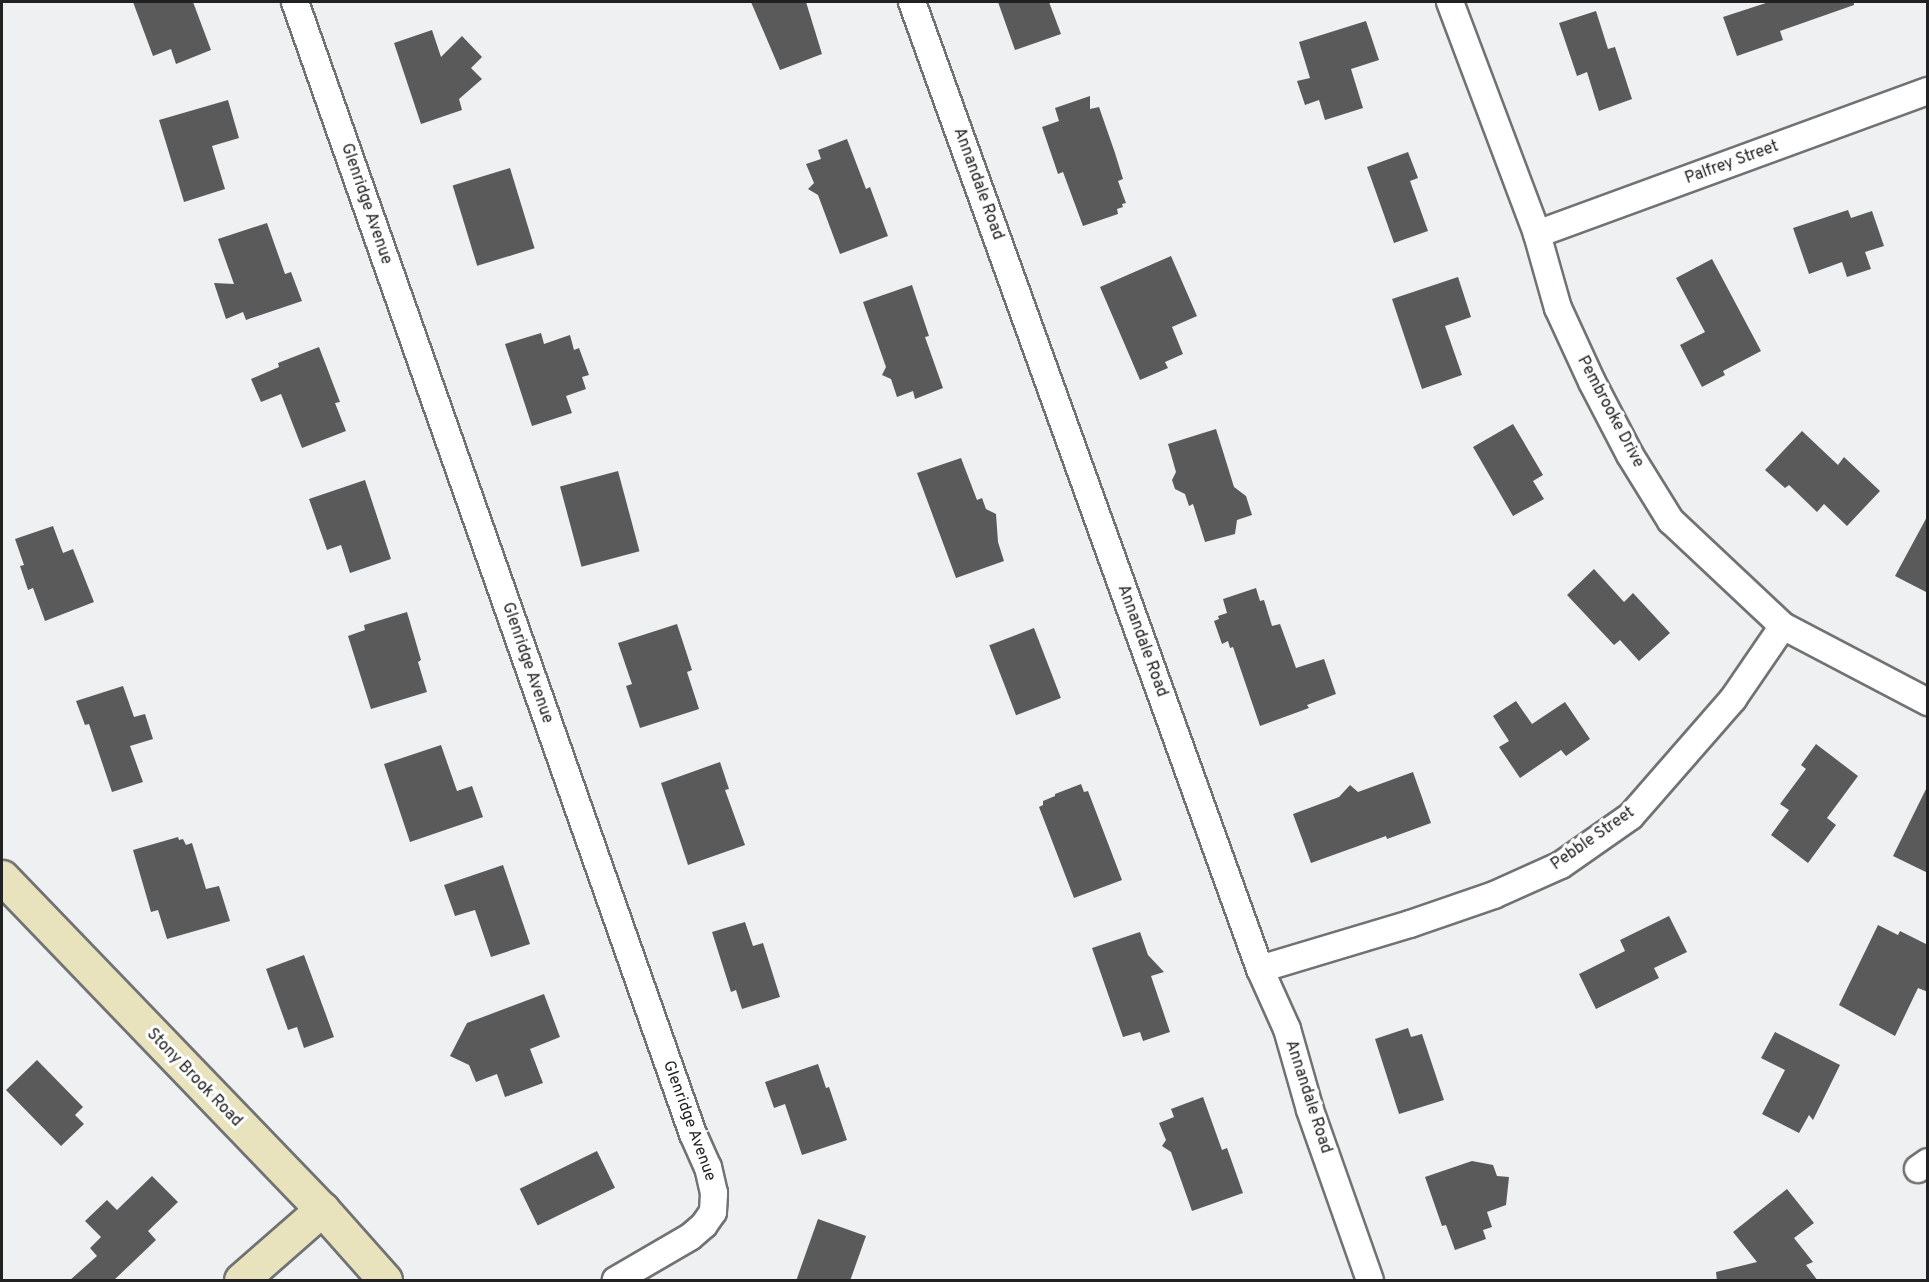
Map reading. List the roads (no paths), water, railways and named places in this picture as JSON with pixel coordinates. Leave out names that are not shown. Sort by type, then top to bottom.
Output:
[{"type":"main road","name":"Stony Brook Road","points":[[2,877],[322,1209],[386,1281]]},
{"type":"main road","points":[[241,1281],[322,1209]]},
{"type":"street","name":"Glenridge Avenue","points":[[295,2],[693,1134],[708,1167],[714,1193],[713,1212],[704,1225],[690,1237],[616,1281]]},
{"type":"street","name":"Annandale Road","points":[[912,2],[1260,969],[1287,1029],[1310,1110],[1370,1281]]},
{"type":"street","name":"Pembrooke Drive","points":[[1450,2],[1537,234],[1558,308],[1592,382],[1630,455],[1671,521],[1783,626],[1928,702]]},
{"type":"street","name":"Palfrey Street","points":[[1537,234],[1928,91]]},
{"type":"street","name":"Pebble Street","points":[[1260,969],[1484,899],[1561,865],[1631,816],[1733,699],[1783,626]]}]
